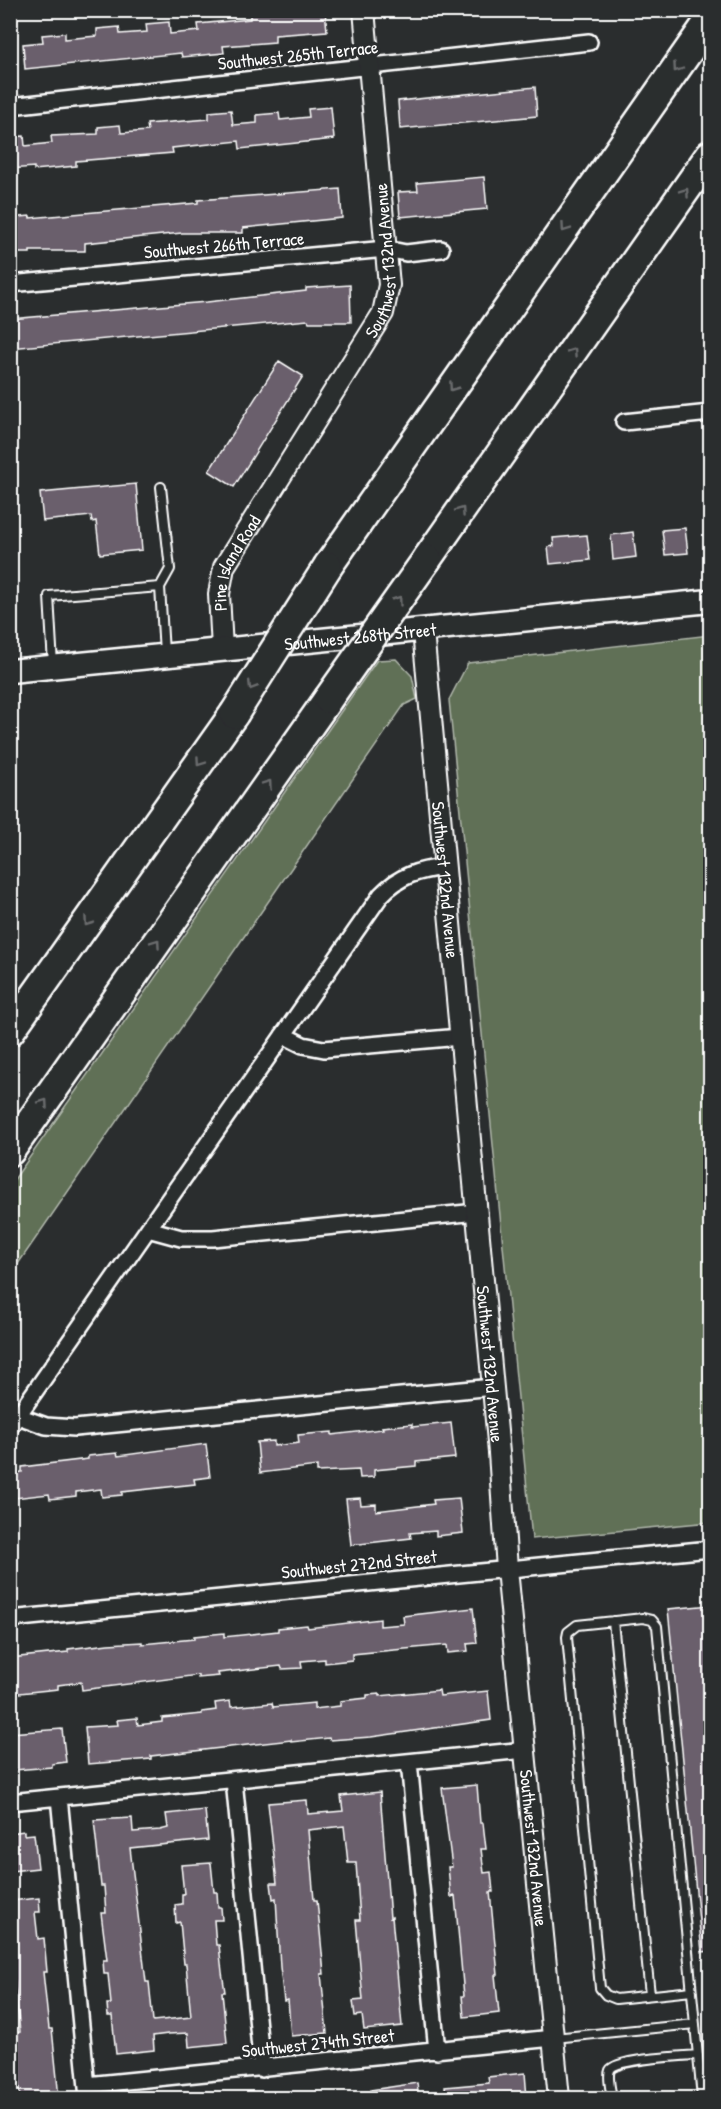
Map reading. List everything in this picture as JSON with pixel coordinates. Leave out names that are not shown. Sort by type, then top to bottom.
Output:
[{"type":"highway","points":[[10,1031],[234,714],[328,566],[711,20]]},
{"type":"highway","points":[[10,1151],[711,155]]},
{"type":"main road","name":"Southwest 268th Street","points":[[10,671],[711,602]]},
{"type":"street","name":"Southwest 132nd Avenue","points":[[275,485],[383,313],[389,285],[364,10]]},
{"type":"street","name":"Southwest 265th Terrace","points":[[10,106],[589,42]]},
{"type":"street","name":"Southwest 266th Terrace","points":[[10,284],[386,249],[406,253],[441,249]]},
{"type":"street","points":[[624,422],[711,413]]},
{"type":"street","name":"Pine Island Road","points":[[222,649],[219,594],[224,567],[275,485]]},
{"type":"street","name":"Southwest 132nd Avenue","points":[[423,631],[493,1387],[507,1569],[560,2098]]},
{"type":"street","points":[[445,867],[406,875],[381,895],[14,1421],[75,1428],[493,1387]]},
{"type":"street","points":[[283,1035],[312,1048],[332,1049],[460,1037]]},
{"type":"street","points":[[148,1229],[181,1238],[213,1238],[477,1212]]},
{"type":"street","name":"Southwest 272nd Street","points":[[10,1619],[711,1549]]},
{"type":"street","points":[[10,1802],[525,1750]]},
{"type":"street","points":[[409,1762],[437,2051]]},
{"type":"street","points":[[234,1780],[261,2069]]},
{"type":"street","points":[[59,1797],[88,2092]]},
{"type":"street","name":"Southwest 274th Street","points":[[88,2092],[261,2069],[553,2038]]},
{"type":"lane","points":[[161,487],[170,568],[160,587],[165,655]]},
{"type":"lane","points":[[53,667],[49,596],[160,587]]},
{"type":"lane","points":[[692,1990],[611,1998],[603,1992],[599,1984],[567,1637],[568,1632],[577,1624],[643,1618],[652,1620],[657,1626],[692,1990],[702,2098]]},
{"type":"lane","points":[[613,1621],[650,1995]]},
{"type":"lane","points":[[553,2038],[695,2024]]},
{"type":"lane","points":[[612,2098],[609,2074],[615,2065],[698,2055]]},
{"type":"path","points":[[635,2092],[636,2098]]},
{"type":"green space","points":[[710,635],[710,1522],[532,1539],[449,700],[468,663]]},
{"type":"green space","points":[[396,659],[412,676],[417,699],[404,705],[11,1274],[11,1184],[377,660]]},
{"type":"building","points":[[325,10],[327,31],[275,35],[275,42],[223,46],[224,53],[182,57],[181,53],[25,69],[23,44],[43,42],[42,35],[65,33],[65,39],[97,36],[97,29],[119,27],[120,34],[147,32],[146,24],[169,22],[170,34],[199,31],[198,24],[250,19],[250,12]]},
{"type":"building","points":[[535,87],[537,116],[400,129],[398,101]]},
{"type":"building","points":[[331,107],[334,139],[240,149],[239,141],[172,148],[173,153],[76,161],[76,166],[34,170],[34,167],[10,169],[10,137],[24,136],[25,146],[52,143],[51,136],[98,134],[98,127],[120,125],[121,133],[148,131],[147,124],[209,119],[209,112],[231,110],[233,125],[257,123],[257,115],[279,113],[280,120],[309,117],[308,109]]},
{"type":"building","points":[[484,177],[487,209],[400,217],[398,192],[418,191],[417,183]]},
{"type":"building","points":[[340,189],[342,218],[243,228],[243,233],[182,233],[85,243],[85,251],[10,253],[10,218]]},
{"type":"building","points":[[350,285],[351,322],[309,322],[308,320],[10,348],[10,319],[207,302],[306,291],[306,288]]},
{"type":"building","points":[[279,361],[303,376],[234,487],[209,471]]},
{"type":"building","points":[[136,484],[142,550],[100,554],[96,521],[92,522],[91,516],[43,521],[40,493]]},
{"type":"building","points":[[685,528],[688,553],[665,555],[662,530]]},
{"type":"building","points":[[633,532],[636,557],[613,560],[611,535]]},
{"type":"building","points":[[587,535],[590,560],[550,564],[548,547],[554,546],[553,538]]},
{"type":"building","points":[[451,1423],[455,1458],[416,1462],[416,1466],[374,1470],[374,1477],[360,1478],[359,1470],[317,1472],[317,1466],[260,1473],[257,1442],[274,1441],[274,1446],[299,1443],[298,1435],[332,1432],[332,1435],[383,1429],[382,1427]]},
{"type":"building","points":[[206,1444],[210,1477],[194,1479],[195,1484],[122,1492],[122,1495],[102,1497],[101,1489],[76,1492],[76,1496],[50,1499],[49,1494],[14,1498],[11,1473],[22,1472],[22,1467],[88,1459],[88,1456],[117,1453],[118,1456]]},
{"type":"building","points":[[360,1498],[361,1505],[376,1504],[376,1511],[434,1504],[433,1500],[459,1498],[463,1533],[436,1536],[436,1531],[410,1533],[411,1538],[351,1545],[346,1499]]},
{"type":"building","points":[[711,1605],[711,1951],[702,1952],[668,1609]]},
{"type":"building","points":[[473,1608],[477,1643],[467,1644],[468,1651],[448,1653],[447,1645],[352,1654],[352,1660],[325,1663],[325,1659],[301,1661],[302,1668],[282,1669],[281,1666],[218,1673],[219,1676],[198,1678],[198,1675],[82,1690],[81,1682],[58,1685],[58,1689],[10,1694],[10,1658],[68,1652],[68,1649],[108,1644],[142,1642],[142,1644],[194,1639],[194,1636],[224,1633],[224,1637],[307,1625],[308,1628],[380,1619],[380,1626],[404,1624],[403,1616]]},
{"type":"building","points":[[439,1690],[440,1696],[488,1691],[491,1720],[371,1737],[291,1742],[291,1740],[151,1756],[151,1759],[88,1764],[85,1727],[118,1725],[117,1720],[137,1718],[138,1725],[162,1722],[162,1718],[202,1714],[202,1712],[216,1710],[215,1703],[230,1701],[231,1707],[272,1703],[273,1707],[314,1703],[314,1709],[340,1706],[340,1701],[367,1698],[367,1695],[380,1694],[380,1696]]},
{"type":"building","points":[[62,1729],[66,1762],[52,1764],[52,1767],[14,1770],[10,1768],[10,1733]]},
{"type":"building","points":[[477,1785],[480,1823],[483,1823],[486,1849],[481,1849],[484,1873],[491,1872],[493,1892],[490,1892],[498,1975],[495,1975],[499,2013],[464,2017],[455,1896],[451,1897],[448,1867],[452,1867],[442,1788]]},
{"type":"building","points":[[380,1792],[390,1918],[392,1917],[402,2026],[364,2030],[362,2015],[355,2016],[353,2001],[363,2000],[356,1920],[360,1920],[356,1863],[348,1863],[344,1826],[308,1830],[324,1974],[321,1974],[327,2033],[291,2036],[288,2000],[284,2001],[280,1967],[276,1898],[273,1899],[271,1883],[277,1883],[268,1803],[307,1800],[308,1814],[343,1811],[341,1796]]},
{"type":"building","points":[[205,1810],[208,1840],[130,1848],[153,2021],[191,2017],[180,1922],[176,1923],[175,1905],[182,1904],[182,1894],[184,1894],[181,1865],[211,1863],[214,1892],[217,1892],[218,1907],[221,1907],[222,1920],[214,1920],[225,1992],[222,1992],[227,2043],[189,2047],[188,2033],[168,2034],[153,2036],[154,2050],[116,2054],[112,2016],[108,2016],[107,2004],[111,2004],[108,1974],[104,1974],[103,1960],[107,1960],[101,1913],[106,1913],[94,1820],[132,1818],[133,1832],[160,1830],[168,1828],[166,1814]]},
{"type":"building","points":[[24,1831],[24,1835],[34,1834],[38,1868],[11,1871],[10,1833]]},
{"type":"building","points":[[39,1898],[40,1912],[35,1912],[38,1939],[44,1938],[47,1972],[43,1972],[59,2098],[20,2098],[17,2066],[14,2066],[10,2035],[10,2033],[20,2032],[14,1976],[10,1976],[10,1901]]},
{"type":"building","points":[[525,2073],[527,2098],[446,2098],[445,2087],[489,2083],[488,2077]]},
{"type":"building","points":[[417,2083],[419,2098],[372,2098],[371,2090]]}]
